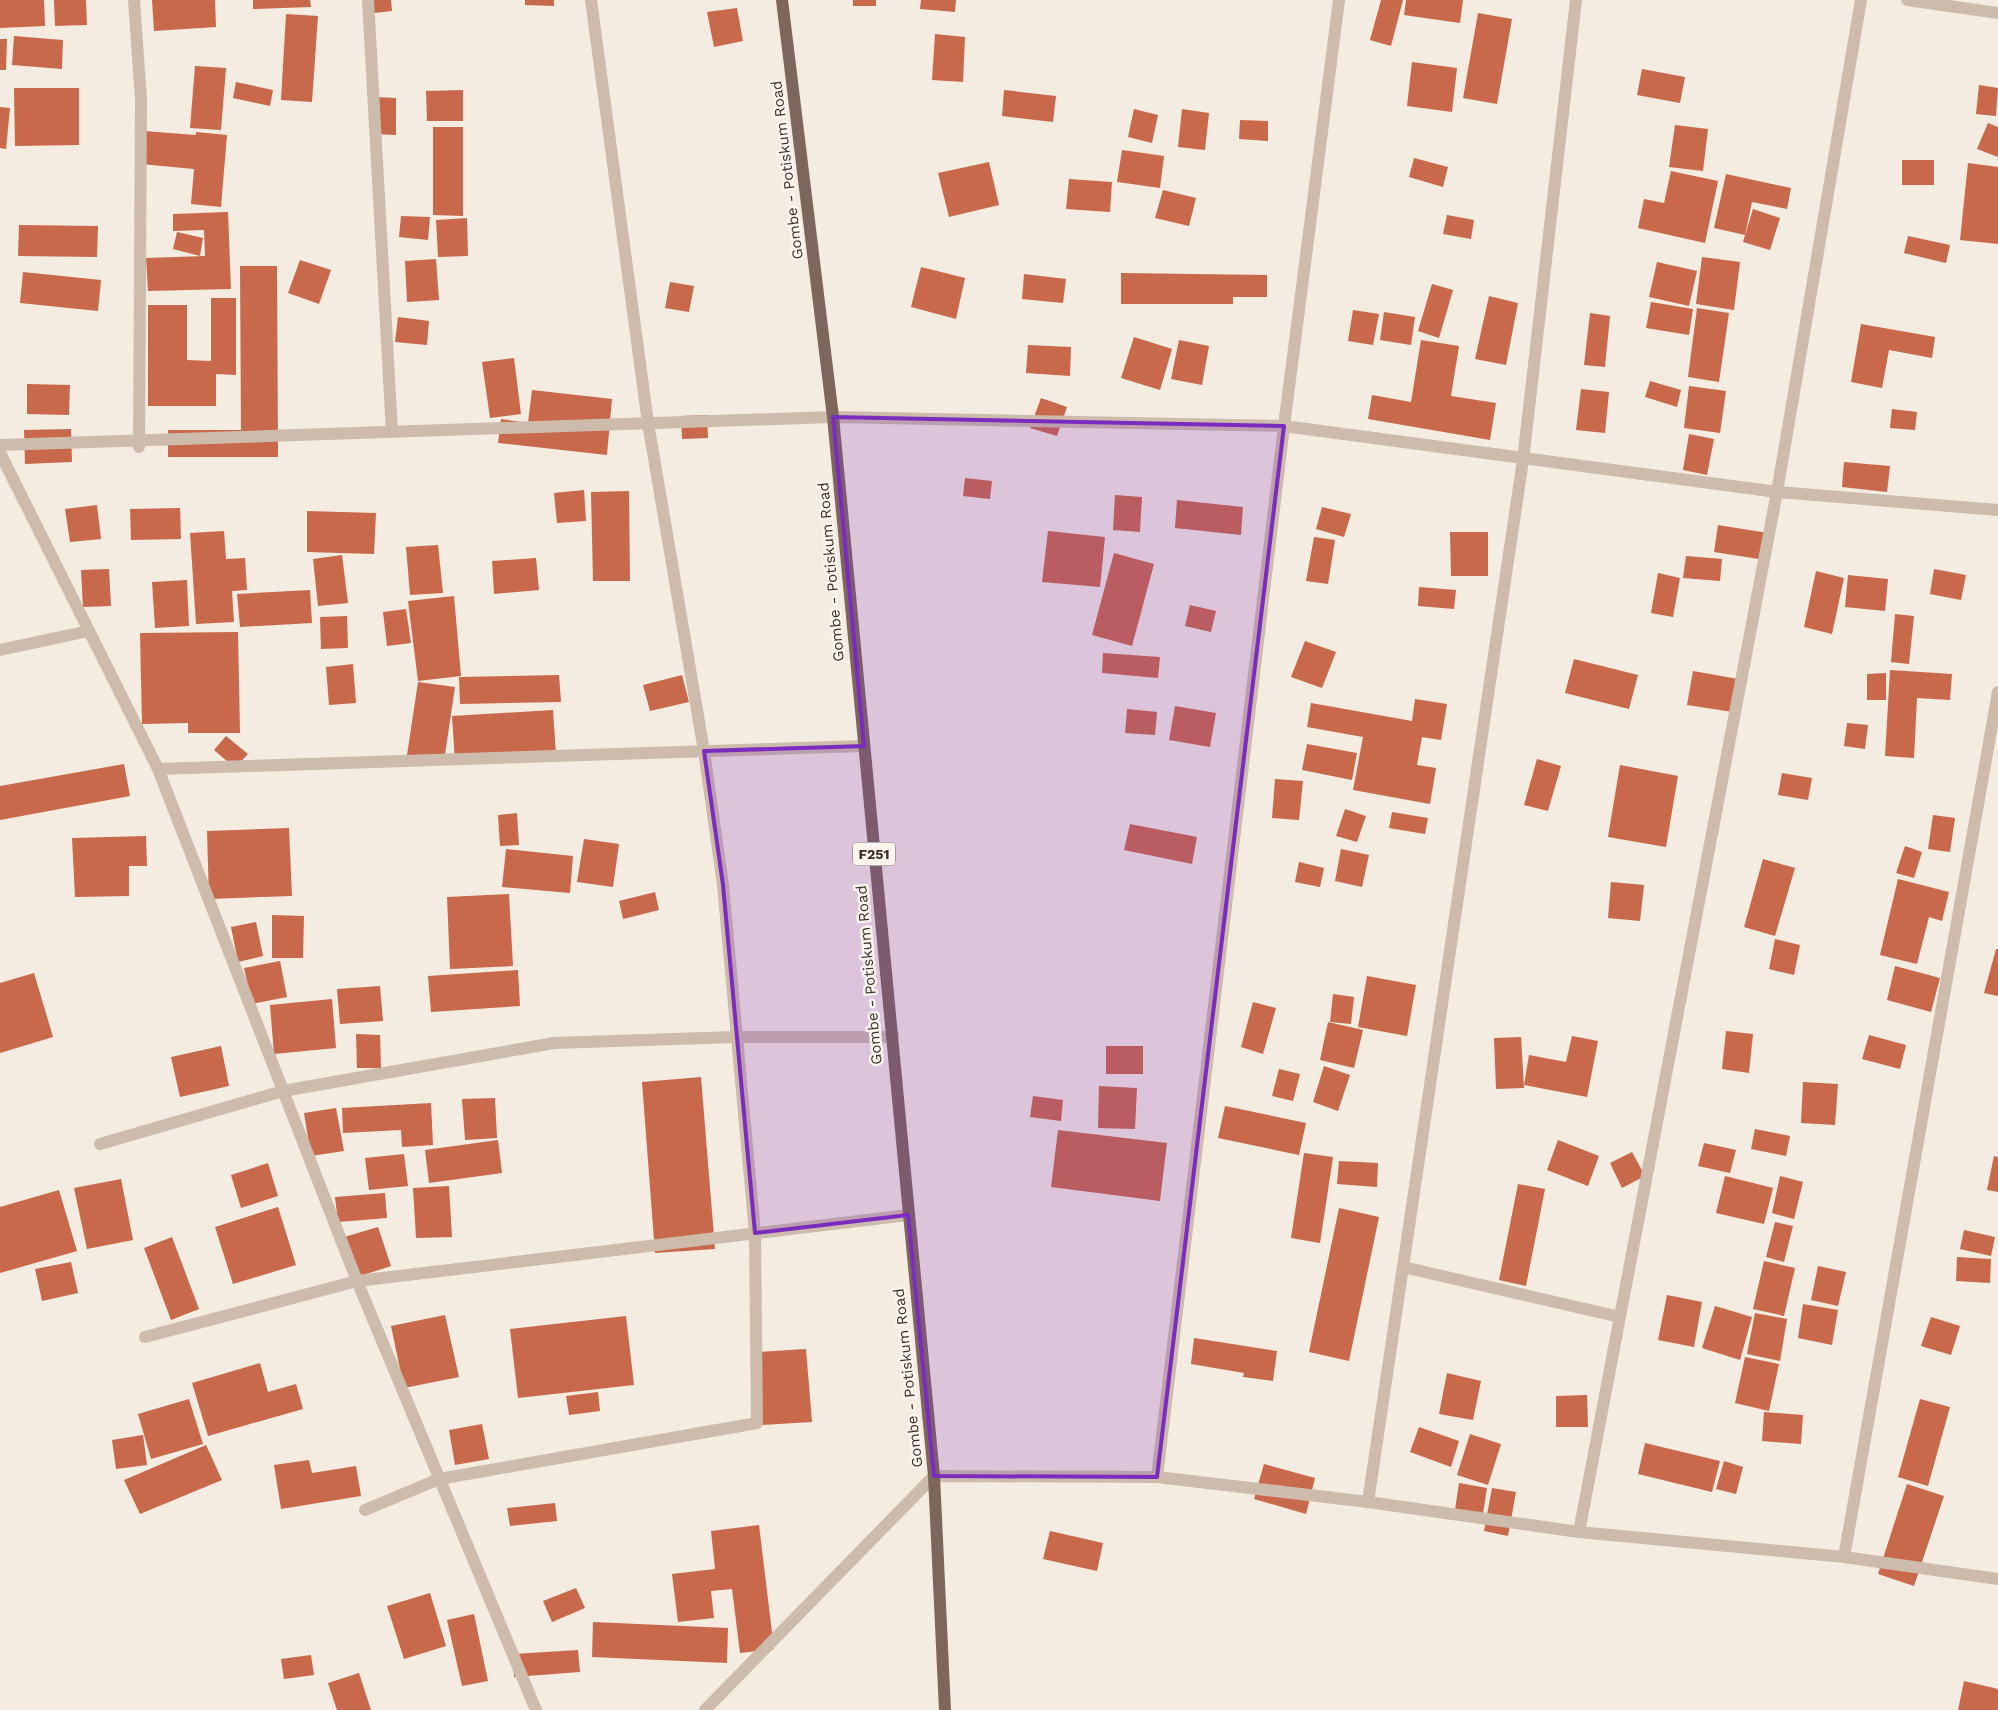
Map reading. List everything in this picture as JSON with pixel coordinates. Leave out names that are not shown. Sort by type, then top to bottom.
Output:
[{"type":"main road","name":"Gombe - Potiskum Road","points":[[782,0],[833,417],[934,1476],[945,1710]]},
{"type":"street","points":[[134,0],[141,100],[140,445]]},
{"type":"street","points":[[368,0],[392,432]]},
{"type":"street","points":[[365,1510],[439,1479],[757,1423],[755,1233],[722,885],[704,751],[648,423],[591,0]]},
{"type":"street","points":[[1157,1477],[1284,426],[1339,0]]},
{"type":"street","points":[[1368,1502],[1523,460],[1576,0]]},
{"type":"street","points":[[1579,1532],[1778,492],[1861,0]]},
{"type":"street","points":[[1907,0],[1998,12]]},
{"type":"street","points":[[0,445],[140,445],[392,432],[833,417],[1284,426],[1523,460],[1778,492],[1998,510]]},
{"type":"street","points":[[0,453],[158,769],[357,1281],[536,1710]]},
{"type":"street","points":[[0,650],[89,631]]},
{"type":"street","points":[[1844,1557],[1998,692]]},
{"type":"street","points":[[158,769],[864,746]]},
{"type":"street","points":[[100,1144],[283,1091],[554,1043],[892,1036]]},
{"type":"street","points":[[145,1337],[357,1281],[908,1214]]},
{"type":"street","points":[[1403,1267],[1620,1317]]},
{"type":"street","points":[[705,1710],[934,1476],[1157,1477],[1368,1502],[1579,1532],[1844,1557],[1998,1578]]},
{"type":"highlighted area","points":[[833,417],[1284,426],[1157,1477],[934,1476],[908,1215],[755,1233],[723,885],[704,751],[864,746]]},
{"type":"building","points":[[0,0],[44,0],[45,26],[0,28]]},
{"type":"building","points":[[54,0],[86,0],[87,25],[55,26]]},
{"type":"building","points":[[152,0],[215,0],[216,27],[154,31]]},
{"type":"building","points":[[253,0],[310,0],[311,7],[253,9]]},
{"type":"building","points":[[372,0],[391,0],[392,11],[374,13]]},
{"type":"building","points":[[525,0],[554,0],[554,6],[525,5]]},
{"type":"building","points":[[853,0],[876,0],[876,6],[853,6]]},
{"type":"building","points":[[921,0],[956,0],[955,12],[920,9]]},
{"type":"building","points":[[1381,0],[1403,0],[1391,46],[1370,40]]},
{"type":"building","points":[[1406,0],[1463,0],[1460,23],[1404,15]]},
{"type":"building","points":[[737,8],[743,41],[714,47],[707,12]]},
{"type":"building","points":[[1478,13],[1512,19],[1497,104],[1463,98]]},
{"type":"building","points":[[286,14],[318,16],[312,102],[281,100]]},
{"type":"building","points":[[935,34],[965,37],[963,82],[932,80]]},
{"type":"building","points":[[14,36],[63,40],[62,69],[12,65]]},
{"type":"building","points":[[0,39],[7,39],[6,70],[0,70]]},
{"type":"building","points":[[1412,62],[1457,68],[1452,112],[1407,106]]},
{"type":"building","points":[[195,66],[226,68],[221,130],[190,128]]},
{"type":"building","points":[[1642,69],[1685,77],[1680,103],[1637,95]]},
{"type":"building","points":[[236,82],[273,90],[270,106],[233,98]]},
{"type":"building","points":[[1979,85],[1998,88],[1996,116],[1976,114]]},
{"type":"building","points":[[14,88],[79,88],[79,145],[15,146]]},
{"type":"building","points":[[463,90],[463,121],[427,121],[426,91]]},
{"type":"building","points":[[1004,90],[1056,96],[1053,122],[1002,116]]},
{"type":"building","points":[[375,97],[396,98],[396,135],[375,134]]},
{"type":"building","points":[[0,107],[10,108],[6,149],[0,148]]},
{"type":"building","points":[[1134,109],[1158,115],[1152,143],[1128,137]]},
{"type":"building","points":[[1182,109],[1209,113],[1205,150],[1178,147]]},
{"type":"building","points":[[1240,120],[1268,121],[1268,141],[1239,139]]},
{"type":"building","points":[[1988,123],[1998,127],[1998,157],[1977,149]]},
{"type":"building","points":[[1675,125],[1708,129],[1703,171],[1669,167]]},
{"type":"building","points":[[433,127],[463,127],[463,216],[433,215]]},
{"type":"building","points":[[144,131],[196,135],[196,132],[227,135],[221,207],[191,204],[194,169],[141,164]]},
{"type":"building","points":[[1122,150],[1164,156],[1160,188],[1117,182]]},
{"type":"building","points":[[1414,158],[1448,167],[1443,187],[1409,177]]},
{"type":"building","points":[[1902,160],[1934,160],[1934,185],[1902,185]]},
{"type":"building","points":[[989,162],[999,205],[949,217],[938,173]]},
{"type":"building","points":[[1968,163],[1998,167],[1998,244],[1960,240]]},
{"type":"building","points":[[1671,171],[1718,181],[1705,243],[1638,228],[1644,199],[1664,203]]},
{"type":"building","points":[[1726,174],[1791,188],[1787,209],[1752,202],[1745,235],[1714,228]]},
{"type":"building","points":[[1069,179],[1112,182],[1110,212],[1066,209]]},
{"type":"building","points":[[1163,190],[1196,198],[1189,226],[1155,218]]},
{"type":"building","points":[[1753,209],[1780,218],[1770,250],[1743,242]]},
{"type":"building","points":[[228,212],[231,289],[148,291],[146,258],[205,256],[204,230],[173,231],[173,214]]},
{"type":"building","points":[[1447,215],[1474,220],[1471,239],[1443,234]]},
{"type":"building","points":[[401,216],[430,217],[428,240],[399,237]]},
{"type":"building","points":[[467,218],[468,256],[438,257],[436,220]]},
{"type":"building","points":[[19,225],[98,226],[97,257],[18,256]]},
{"type":"building","points":[[177,232],[203,238],[200,256],[173,249]]},
{"type":"building","points":[[1908,236],[1950,245],[1946,263],[1904,253]]},
{"type":"building","points":[[1702,257],[1740,262],[1734,310],[1696,304]]},
{"type":"building","points":[[436,259],[439,300],[407,302],[405,261]]},
{"type":"building","points":[[300,260],[331,270],[319,304],[288,293]]},
{"type":"building","points":[[1657,262],[1697,271],[1689,306],[1649,297]]},
{"type":"building","points":[[240,266],[277,266],[278,457],[168,457],[168,430],[241,430]]},
{"type":"building","points":[[921,267],[965,278],[956,319],[911,307]]},
{"type":"building","points":[[23,272],[101,280],[98,311],[20,303]]},
{"type":"building","points":[[1121,273],[1267,275],[1267,297],[1233,297],[1233,304],[1121,304]]},
{"type":"building","points":[[1024,274],[1066,279],[1063,303],[1022,299]]},
{"type":"building","points":[[670,282],[694,286],[689,312],[665,308]]},
{"type":"building","points":[[1432,284],[1453,290],[1439,338],[1418,331]]},
{"type":"building","points":[[1489,296],[1518,303],[1506,365],[1475,359]]},
{"type":"building","points":[[211,298],[236,298],[236,375],[216,374],[216,406],[148,406],[148,305],[187,305],[187,360],[211,361]]},
{"type":"building","points":[[1651,302],[1693,309],[1689,335],[1646,328]]},
{"type":"building","points":[[1697,308],[1729,313],[1719,382],[1688,377]]},
{"type":"building","points":[[1353,310],[1379,314],[1373,345],[1348,341]]},
{"type":"building","points":[[1384,312],[1415,317],[1411,345],[1380,340]]},
{"type":"building","points":[[1590,313],[1610,316],[1605,367],[1584,365]]},
{"type":"building","points":[[398,317],[429,321],[427,345],[395,342]]},
{"type":"building","points":[[1861,324],[1935,337],[1932,358],[1889,350],[1882,388],[1851,382]]},
{"type":"building","points":[[1134,337],[1172,349],[1160,390],[1121,378]]},
{"type":"building","points":[[1179,340],[1209,346],[1202,385],[1171,379]]},
{"type":"building","points":[[1421,340],[1459,346],[1451,396],[1496,403],[1490,440],[1368,419],[1372,395],[1411,402]]},
{"type":"building","points":[[1028,345],[1071,347],[1070,376],[1026,373]]},
{"type":"building","points":[[514,358],[521,414],[490,418],[482,362]]},
{"type":"building","points":[[1650,381],[1681,390],[1677,407],[1645,397]]},
{"type":"building","points":[[27,384],[70,385],[69,415],[27,414]]},
{"type":"building","points":[[1689,386],[1726,391],[1720,433],[1684,428]]},
{"type":"building","points":[[1581,389],[1609,392],[1605,433],[1576,430]]},
{"type":"building","points":[[532,390],[612,399],[607,455],[498,443],[501,419],[528,423]]},
{"type":"building","points":[[1041,398],[1067,407],[1057,436],[1030,428]]},
{"type":"building","points":[[1892,409],[1917,412],[1915,430],[1890,428]]},
{"type":"building","points":[[707,415],[708,438],[682,439],[681,416]]},
{"type":"building","points":[[71,429],[72,462],[25,464],[24,430]]},
{"type":"building","points":[[1689,434],[1714,439],[1707,475],[1683,470]]},
{"type":"building","points":[[1844,462],[1890,466],[1887,492],[1842,487]]},
{"type":"building","points":[[965,478],[992,481],[990,499],[963,496]]},
{"type":"building","points":[[584,490],[586,521],[557,523],[554,493]]},
{"type":"building","points":[[629,491],[630,581],[593,581],[591,492]]},
{"type":"building","points":[[1115,495],[1142,497],[1140,532],[1113,530]]},
{"type":"building","points":[[1177,500],[1243,507],[1241,535],[1175,528]]},
{"type":"building","points":[[97,505],[101,539],[70,542],[65,509]]},
{"type":"building","points":[[1322,507],[1351,514],[1344,537],[1316,529]]},
{"type":"building","points":[[180,508],[181,539],[131,540],[130,509]]},
{"type":"building","points":[[307,511],[376,513],[374,554],[307,552]]},
{"type":"building","points":[[1718,525],[1768,533],[1765,560],[1714,552]]},
{"type":"building","points":[[224,531],[226,559],[245,558],[247,590],[232,591],[234,622],[196,624],[190,533]]},
{"type":"building","points":[[1048,531],[1105,537],[1100,587],[1042,582]]},
{"type":"building","points":[[1450,532],[1488,532],[1488,576],[1451,576]]},
{"type":"building","points":[[1314,537],[1335,540],[1328,584],[1306,581]]},
{"type":"building","points":[[438,545],[443,593],[410,595],[406,547]]},
{"type":"building","points":[[1114,553],[1154,564],[1132,646],[1092,635]]},
{"type":"building","points":[[342,555],[348,603],[318,606],[313,559]]},
{"type":"building","points":[[1686,556],[1722,559],[1720,581],[1683,578]]},
{"type":"building","points":[[536,558],[539,590],[494,594],[492,561]]},
{"type":"building","points":[[109,569],[111,606],[83,607],[81,570]]},
{"type":"building","points":[[1934,569],[1966,575],[1961,600],[1930,594]]},
{"type":"building","points":[[1816,571],[1844,578],[1832,634],[1804,627]]},
{"type":"building","points":[[1658,573],[1680,578],[1673,617],[1651,613]]},
{"type":"building","points":[[1848,575],[1888,579],[1885,611],[1845,607]]},
{"type":"building","points":[[187,580],[189,626],[155,628],[152,582]]},
{"type":"building","points":[[1419,587],[1456,590],[1454,609],[1418,606]]},
{"type":"building","points":[[310,590],[312,623],[240,627],[237,594]]},
{"type":"building","points":[[454,596],[461,676],[418,681],[408,601]]},
{"type":"building","points":[[1190,605],[1216,611],[1211,632],[1185,626]]},
{"type":"building","points":[[406,609],[411,643],[387,646],[383,612]]},
{"type":"building","points":[[1895,614],[1914,616],[1909,664],[1891,662]]},
{"type":"building","points":[[347,616],[348,648],[321,649],[320,617]]},
{"type":"building","points":[[238,632],[240,733],[188,733],[188,723],[142,724],[140,633]]},
{"type":"building","points":[[1305,641],[1336,652],[1322,688],[1291,677]]},
{"type":"building","points":[[1103,653],[1160,657],[1158,678],[1102,673]]},
{"type":"building","points":[[1574,659],[1638,675],[1629,709],[1565,693]]},
{"type":"building","points":[[353,664],[356,703],[329,705],[326,667]]},
{"type":"building","points":[[1890,670],[1952,674],[1950,700],[1917,698],[1914,758],[1885,756]]},
{"type":"building","points":[[1693,671],[1738,679],[1733,712],[1687,705]]},
{"type":"building","points":[[1886,673],[1886,700],[1867,700],[1867,674]]},
{"type":"building","points":[[559,675],[561,702],[460,704],[459,677]]},
{"type":"building","points":[[682,675],[689,702],[650,711],[643,685]]},
{"type":"building","points":[[418,682],[455,687],[444,761],[407,755]]},
{"type":"building","points":[[1415,699],[1447,704],[1441,740],[1422,737],[1417,765],[1436,768],[1430,804],[1353,790],[1363,737],[1307,727],[1311,703],[1412,721]]},
{"type":"building","points":[[1175,706],[1216,713],[1210,747],[1169,740]]},
{"type":"building","points":[[1127,709],[1157,712],[1155,735],[1125,733]]},
{"type":"building","points":[[553,710],[556,755],[455,761],[452,716]]},
{"type":"building","points":[[1847,723],[1868,725],[1865,749],[1844,746]]},
{"type":"building","points":[[226,736],[248,754],[235,768],[214,750]]},
{"type":"building","points":[[1307,744],[1357,753],[1352,780],[1302,770]]},
{"type":"building","points":[[1537,759],[1561,766],[1548,811],[1524,805]]},
{"type":"building","points":[[124,764],[130,796],[0,820],[0,786]]},
{"type":"building","points":[[1620,765],[1678,776],[1666,847],[1608,837]]},
{"type":"building","points":[[1782,773],[1812,778],[1808,800],[1778,795]]},
{"type":"building","points":[[1275,779],[1303,781],[1299,820],[1272,818]]},
{"type":"building","points":[[1345,809],[1366,816],[1357,842],[1336,836]]},
{"type":"building","points":[[1392,812],[1428,818],[1425,834],[1389,828]]},
{"type":"building","points":[[517,813],[519,845],[500,846],[498,815]]},
{"type":"building","points":[[1933,815],[1955,818],[1950,852],[1928,849]]},
{"type":"building","points":[[1130,824],[1197,837],[1192,864],[1124,850]]},
{"type":"building","points":[[289,828],[292,896],[209,899],[207,831]]},
{"type":"building","points":[[146,836],[147,866],[129,866],[129,896],[75,897],[72,838]]},
{"type":"building","points":[[584,839],[619,844],[613,887],[577,882]]},
{"type":"building","points":[[1905,846],[1922,852],[1914,878],[1896,873]]},
{"type":"building","points":[[506,849],[573,856],[570,893],[502,887]]},
{"type":"building","points":[[1341,849],[1369,855],[1362,887],[1335,881]]},
{"type":"building","points":[[1763,859],[1795,868],[1775,936],[1744,927]]},
{"type":"building","points":[[1299,862],[1324,868],[1320,887],[1295,882]]},
{"type":"building","points":[[1898,879],[1949,892],[1942,921],[1929,917],[1917,964],[1880,955]]},
{"type":"building","points":[[1611,882],[1644,885],[1640,921],[1608,918]]},
{"type":"building","points":[[655,892],[659,910],[623,919],[619,901]]},
{"type":"building","points":[[509,894],[513,966],[450,969],[447,897]]},
{"type":"building","points":[[272,915],[304,916],[303,958],[272,958]]},
{"type":"building","points":[[256,922],[263,956],[238,962],[231,927]]},
{"type":"building","points":[[1775,939],[1800,945],[1794,975],[1769,969]]},
{"type":"building","points":[[1996,949],[1998,949],[1998,996],[1984,993]]},
{"type":"building","points":[[280,961],[287,997],[252,1004],[244,968]]},
{"type":"building","points":[[1895,966],[1940,978],[1931,1012],[1887,1000]]},
{"type":"building","points":[[518,970],[520,1006],[431,1012],[428,976]]},
{"type":"building","points":[[34,973],[53,1037],[0,1053],[0,983]]},
{"type":"building","points":[[1367,976],[1416,985],[1407,1036],[1358,1027]]},
{"type":"building","points":[[380,986],[383,1021],[340,1024],[337,989]]},
{"type":"building","points":[[1333,994],[1354,997],[1351,1024],[1330,1022]]},
{"type":"building","points":[[332,999],[336,1048],[274,1054],[270,1005]]},
{"type":"building","points":[[1253,1002],[1276,1008],[1263,1054],[1241,1047]]},
{"type":"building","points":[[1328,1022],[1363,1030],[1354,1068],[1320,1060]]},
{"type":"building","points":[[1726,1031],[1753,1034],[1749,1073],[1722,1069]]},
{"type":"building","points":[[356,1034],[380,1035],[381,1068],[357,1068]]},
{"type":"building","points":[[1869,1035],[1906,1045],[1900,1069],[1862,1059]]},
{"type":"building","points":[[1572,1036],[1598,1041],[1587,1097],[1524,1085],[1529,1055],[1566,1062]]},
{"type":"building","points":[[1521,1037],[1524,1088],[1496,1089],[1494,1038]]},
{"type":"building","points":[[221,1046],[229,1086],[180,1097],[171,1057]]},
{"type":"building","points":[[1106,1046],[1143,1046],[1143,1074],[1106,1074]]},
{"type":"building","points":[[1324,1066],[1350,1075],[1338,1111],[1313,1102]]},
{"type":"building","points":[[1279,1069],[1300,1074],[1293,1101],[1272,1096]]},
{"type":"building","points":[[701,1077],[715,1249],[655,1253],[642,1082]]},
{"type":"building","points":[[1803,1082],[1838,1084],[1835,1125],[1801,1123]]},
{"type":"building","points":[[1099,1086],[1137,1088],[1135,1129],[1098,1128]]},
{"type":"building","points":[[1033,1096],[1063,1100],[1061,1121],[1030,1117]]},
{"type":"building","points":[[495,1098],[497,1138],[465,1140],[462,1099]]},
{"type":"building","points":[[431,1103],[433,1145],[402,1147],[401,1130],[343,1133],[342,1108]]},
{"type":"building","points":[[1225,1106],[1306,1123],[1299,1155],[1218,1138]]},
{"type":"building","points":[[336,1108],[344,1151],[311,1156],[304,1113]]},
{"type":"building","points":[[1755,1129],[1790,1136],[1786,1156],[1751,1149]]},
{"type":"building","points":[[1058,1130],[1167,1143],[1160,1201],[1051,1187]]},
{"type":"building","points":[[498,1140],[502,1173],[429,1183],[425,1150]]},
{"type":"building","points":[[1558,1140],[1599,1156],[1588,1186],[1547,1170]]},
{"type":"building","points":[[1704,1143],[1736,1150],[1730,1173],[1698,1166]]},
{"type":"building","points":[[1632,1152],[1645,1176],[1622,1188],[1610,1163]]},
{"type":"building","points":[[1304,1153],[1333,1157],[1320,1243],[1291,1238]]},
{"type":"building","points":[[404,1154],[408,1186],[369,1190],[365,1158]]},
{"type":"building","points":[[1994,1156],[1998,1157],[1998,1192],[1987,1190]]},
{"type":"building","points":[[1339,1161],[1378,1163],[1377,1187],[1337,1184]]},
{"type":"building","points":[[268,1163],[278,1196],[241,1208],[231,1175]]},
{"type":"building","points":[[1725,1176],[1773,1188],[1764,1224],[1716,1213]]},
{"type":"building","points":[[1780,1176],[1803,1182],[1794,1219],[1772,1213]]},
{"type":"building","points":[[121,1179],[133,1240],[87,1249],[74,1188]]},
{"type":"building","points":[[1518,1184],[1545,1189],[1526,1286],[1499,1280]]},
{"type":"building","points":[[449,1186],[452,1237],[416,1238],[413,1188]]},
{"type":"building","points":[[59,1190],[77,1251],[0,1273],[0,1207]]},
{"type":"building","points":[[385,1193],[387,1218],[338,1222],[335,1197]]},
{"type":"building","points":[[278,1207],[296,1265],[233,1284],[215,1227]]},
{"type":"building","points":[[1339,1208],[1379,1217],[1349,1361],[1309,1352]]},
{"type":"building","points":[[1775,1222],[1793,1226],[1784,1262],[1766,1257]]},
{"type":"building","points":[[378,1227],[391,1266],[354,1278],[341,1238]]},
{"type":"building","points":[[1964,1230],[1995,1237],[1991,1256],[1960,1249]]},
{"type":"building","points":[[172,1237],[199,1309],[171,1320],[144,1248]]},
{"type":"building","points":[[1957,1257],[1991,1259],[1990,1283],[1956,1281]]},
{"type":"building","points":[[1764,1261],[1795,1268],[1784,1316],[1753,1309]]},
{"type":"building","points":[[71,1262],[78,1293],[42,1301],[35,1269]]},
{"type":"building","points":[[1818,1266],[1846,1272],[1838,1306],[1811,1300]]},
{"type":"building","points":[[1667,1295],[1702,1302],[1694,1347],[1658,1340]]},
{"type":"building","points":[[1803,1304],[1838,1310],[1832,1345],[1798,1338]]},
{"type":"building","points":[[1715,1306],[1752,1317],[1740,1360],[1702,1348]]},
{"type":"building","points":[[1755,1313],[1787,1319],[1780,1361],[1747,1354]]},
{"type":"building","points":[[445,1315],[459,1377],[404,1388],[391,1326]]},
{"type":"building","points":[[626,1316],[634,1385],[518,1398],[510,1329]]},
{"type":"building","points":[[1931,1317],[1960,1326],[1951,1355],[1921,1346]]},
{"type":"building","points":[[1194,1338],[1277,1351],[1273,1381],[1243,1377],[1244,1373],[1191,1364]]},
{"type":"building","points":[[806,1349],[812,1422],[762,1425],[756,1352]]},
{"type":"building","points":[[1745,1357],[1779,1364],[1769,1411],[1735,1403]]},
{"type":"building","points":[[260,1363],[268,1392],[296,1384],[303,1409],[208,1436],[192,1383]]},
{"type":"building","points":[[1447,1373],[1481,1381],[1473,1420],[1439,1414]]},
{"type":"building","points":[[598,1392],[600,1411],[569,1415],[566,1396]]},
{"type":"building","points":[[1587,1395],[1588,1427],[1556,1427],[1556,1396]]},
{"type":"building","points":[[189,1399],[203,1444],[151,1459],[138,1414]]},
{"type":"building","points":[[1920,1399],[1950,1407],[1928,1486],[1898,1477]]},
{"type":"building","points":[[1764,1412],[1803,1415],[1801,1444],[1762,1441]]},
{"type":"building","points":[[482,1424],[489,1459],[455,1465],[449,1430]]},
{"type":"building","points":[[1419,1427],[1459,1441],[1451,1467],[1410,1452]]},
{"type":"building","points":[[1470,1434],[1501,1444],[1488,1485],[1457,1475]]},
{"type":"building","points":[[143,1435],[147,1465],[116,1469],[112,1440]]},
{"type":"building","points":[[1645,1443],[1720,1461],[1712,1492],[1638,1474]]},
{"type":"building","points":[[206,1445],[222,1480],[140,1514],[124,1480]]},
{"type":"building","points":[[309,1460],[312,1473],[356,1466],[361,1496],[281,1509],[274,1465]]},
{"type":"building","points":[[1724,1461],[1743,1467],[1736,1494],[1716,1489]]},
{"type":"building","points":[[1264,1464],[1315,1478],[1306,1514],[1254,1499]]},
{"type":"building","points":[[1459,1483],[1487,1488],[1482,1520],[1454,1516]]},
{"type":"building","points":[[1907,1484],[1944,1496],[1914,1586],[1878,1574]]},
{"type":"building","points":[[1492,1488],[1516,1492],[1508,1536],[1484,1531]]},
{"type":"building","points":[[555,1503],[557,1521],[510,1526],[507,1508]]},
{"type":"building","points":[[759,1525],[774,1649],[740,1653],[732,1589],[711,1591],[714,1618],[678,1622],[672,1574],[715,1569],[711,1531]]},
{"type":"building","points":[[1050,1531],[1103,1543],[1097,1571],[1043,1559]]},
{"type":"building","points":[[576,1588],[585,1608],[552,1622],[543,1601]]},
{"type":"building","points":[[430,1593],[446,1646],[404,1659],[387,1606]]},
{"type":"building","points":[[474,1614],[488,1681],[462,1686],[447,1620]]},
{"type":"building","points":[[593,1622],[728,1628],[727,1663],[592,1657]]},
{"type":"building","points":[[578,1650],[580,1672],[514,1677],[513,1654]]},
{"type":"building","points":[[311,1655],[314,1675],[284,1679],[281,1659]]},
{"type":"building","points":[[359,1673],[371,1710],[337,1710],[328,1683]]},
{"type":"building","points":[[1964,1681],[1998,1689],[1998,1710],[1958,1710]]}]
